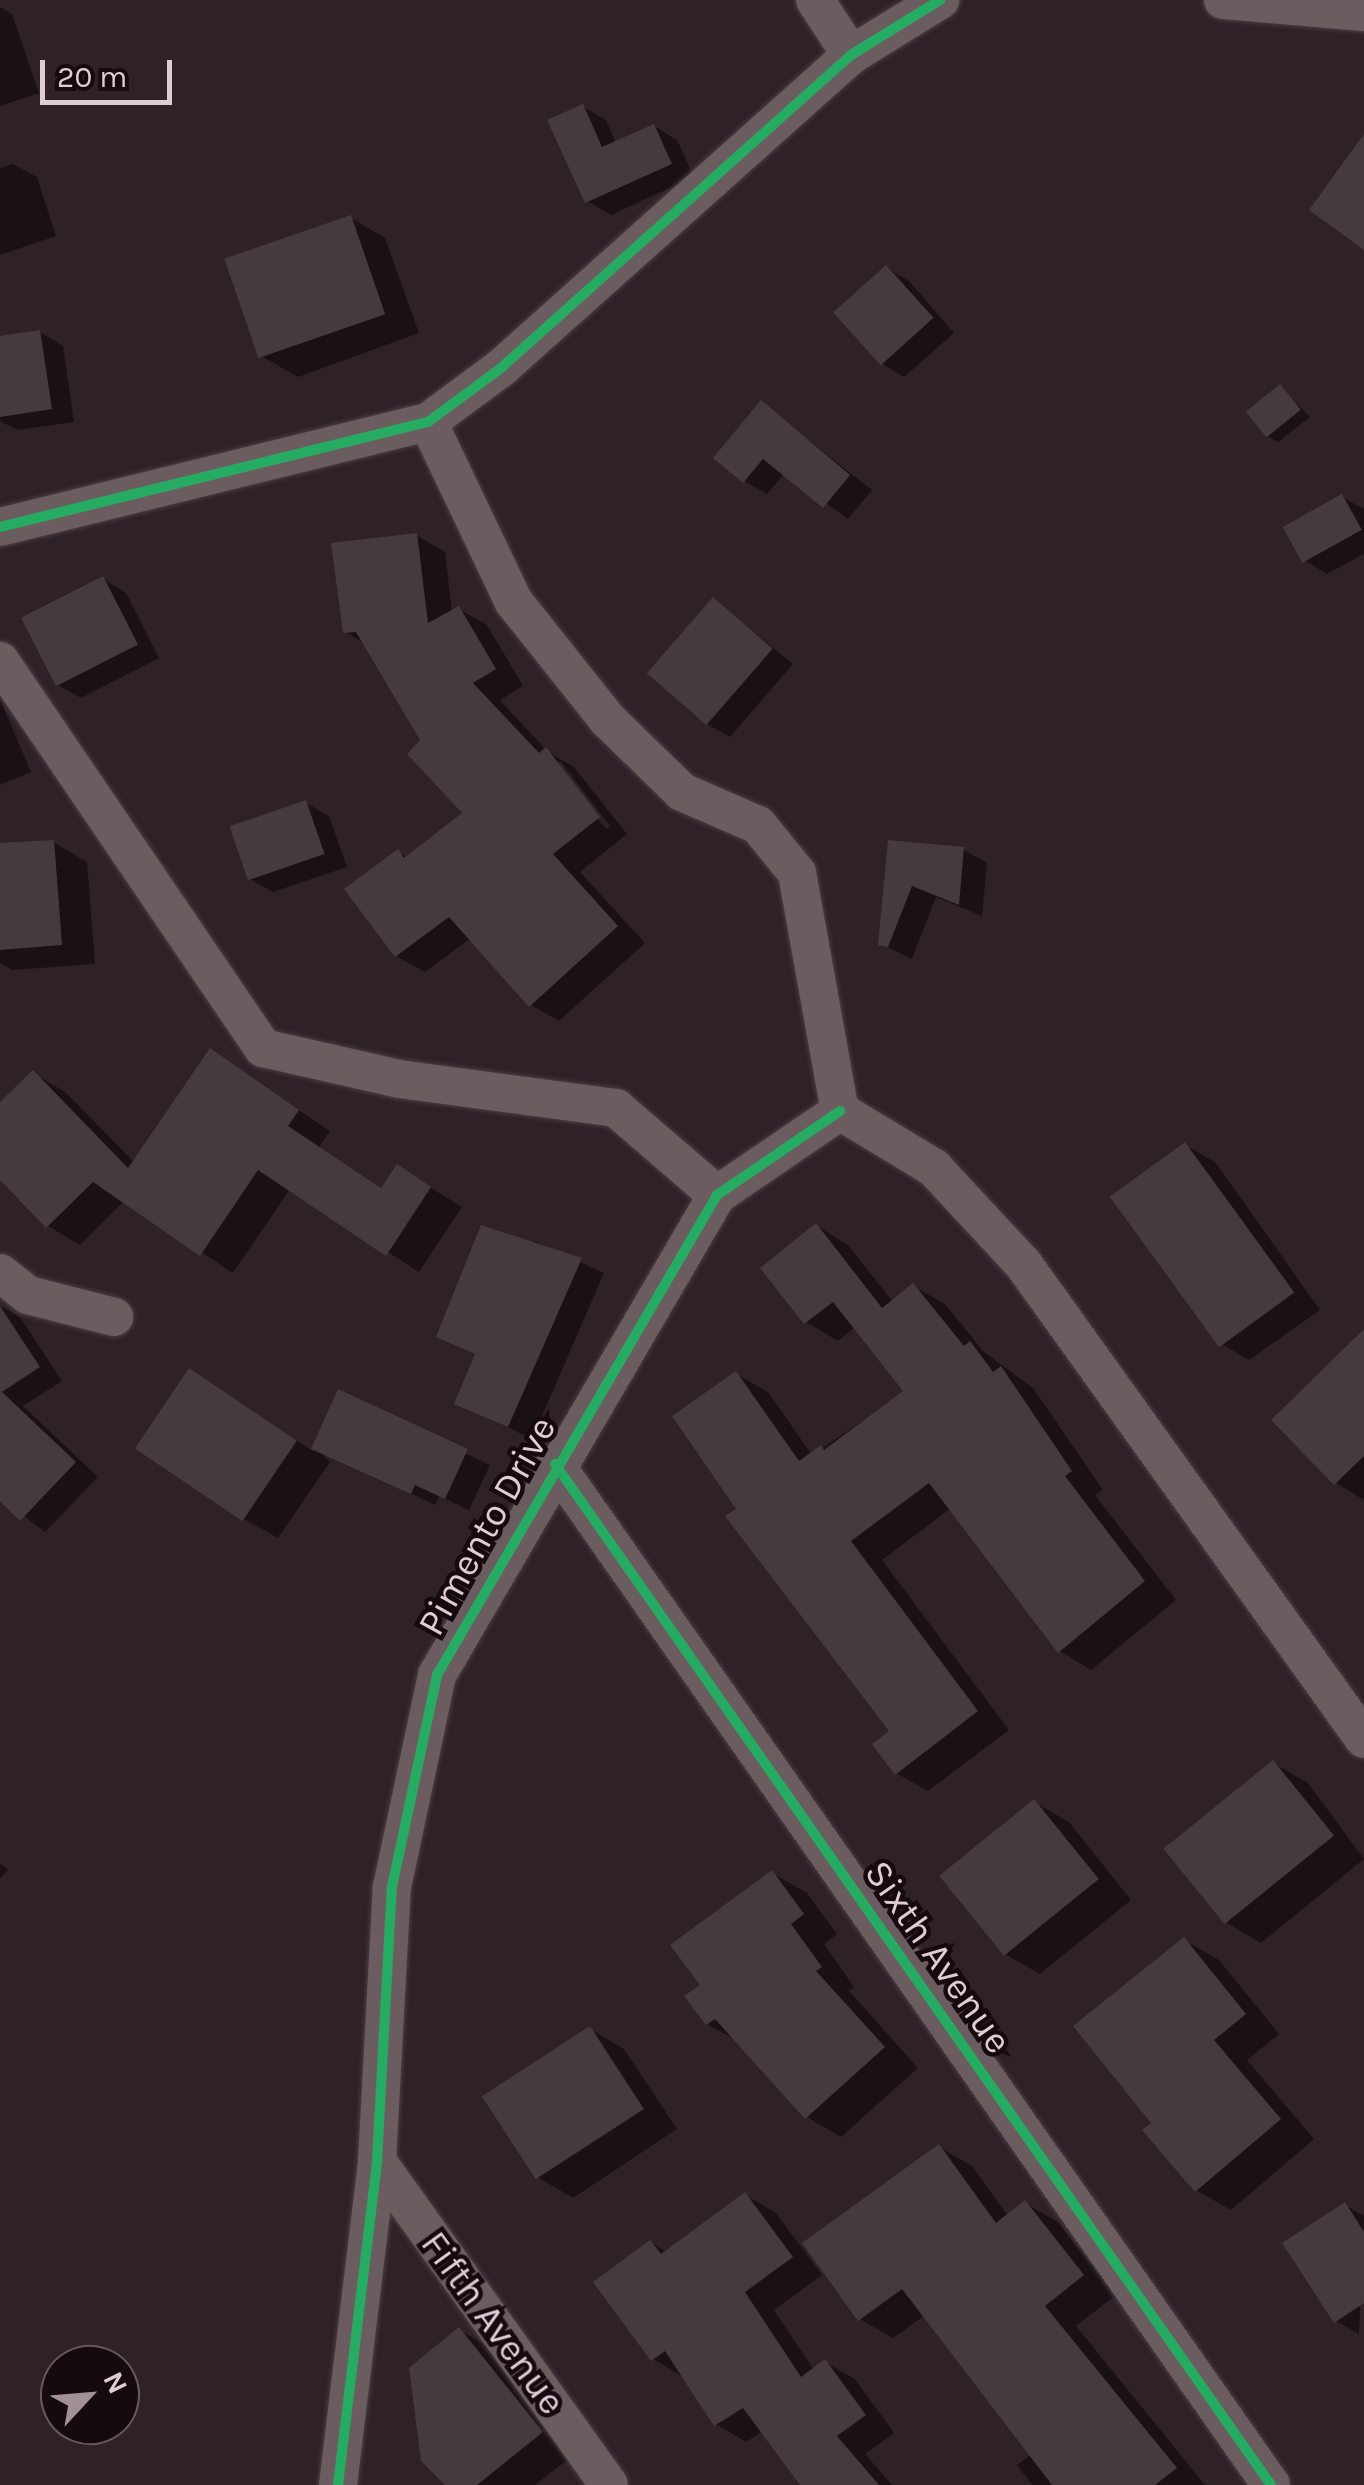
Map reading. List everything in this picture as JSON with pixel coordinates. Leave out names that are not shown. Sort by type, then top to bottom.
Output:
[{"type":"street","points":[[815,0],[851,55]]},
{"type":"street","points":[[0,527],[428,422],[501,368],[851,55],[940,0]]},
{"type":"street","points":[[1223,0],[1364,12]]},
{"type":"street","points":[[428,422],[514,602],[608,720],[682,792],[758,824],[797,873],[840,1111],[934,1168],[1024,1265],[1364,1738]]},
{"type":"street","points":[[0,661],[263,1048],[399,1079],[616,1108],[716,1194]]},
{"type":"street","name":"Pimento Drive","points":[[338,2485],[377,2160],[392,1887],[437,1675],[555,1464],[716,1194],[840,1111]]},
{"type":"street","points":[[0,1273],[28,1295],[114,1316]]},
{"type":"street","name":"Sixth Avenue","points":[[555,1464],[1271,2485]]},
{"type":"street","name":"Fifth Avenue","points":[[377,2160],[609,2485]]},
{"type":"building","points":[[583,104],[602,147],[654,124],[672,164],[585,203],[547,120]]},
{"type":"building","points":[[1364,134],[1364,250],[1309,210]]},
{"type":"building","points":[[351,215],[385,314],[258,358],[224,259]]},
{"type":"building","points":[[886,265],[934,318],[881,365],[833,313]]},
{"type":"building","points":[[40,330],[52,409],[0,417],[0,336]]},
{"type":"building","points":[[1280,384],[1301,410],[1267,437],[1246,412]]},
{"type":"building","points":[[761,400],[850,475],[823,508],[763,459],[743,483],[713,458]]},
{"type":"building","points":[[1342,494],[1362,530],[1302,563],[1283,527]]},
{"type":"building","points":[[417,533],[428,623],[459,606],[496,669],[473,683],[539,753],[546,747],[600,817],[553,854],[618,926],[529,1007],[449,917],[395,957],[344,889],[398,849],[404,858],[462,813],[407,754],[420,740],[356,632],[343,633],[331,543]]},
{"type":"building","points":[[103,576],[138,645],[56,686],[21,618]]},
{"type":"building","points":[[713,597],[773,649],[706,725],[647,673]]},
{"type":"building","points":[[306,800],[325,854],[248,880],[229,826]]},
{"type":"building","points":[[54,840],[62,945],[0,950],[0,843]]},
{"type":"building","points":[[888,840],[964,847],[959,905],[912,886],[888,947],[878,945]]},
{"type":"building","points":[[210,1048],[299,1110],[288,1126],[381,1188],[397,1164],[431,1187],[386,1256],[258,1170],[200,1256],[93,1182],[46,1228],[0,1180],[0,1102],[33,1070],[128,1168]]},
{"type":"building","points":[[1185,1142],[1294,1292],[1219,1347],[1110,1197]]},
{"type":"building","points":[[816,1223],[882,1308],[913,1283],[964,1346],[970,1341],[993,1372],[1001,1366],[1072,1471],[1065,1476],[1145,1581],[1058,1653],[929,1483],[851,1541],[978,1711],[895,1775],[872,1744],[889,1731],[725,1516],[736,1509],[672,1416],[736,1371],[799,1461],[821,1445],[824,1450],[903,1391],[833,1302],[804,1324],[760,1268]]},
{"type":"building","points":[[481,1225],[582,1258],[508,1427],[454,1404],[475,1354],[436,1337]]},
{"type":"building","points":[[0,1306],[40,1367],[2,1392],[76,1462],[20,1521],[0,1501]]},
{"type":"building","points":[[1364,1329],[1364,1456],[1334,1485],[1271,1420]]},
{"type":"building","points":[[189,1368],[297,1441],[243,1521],[135,1448]]},
{"type":"building","points":[[338,1389],[468,1449],[445,1499],[415,1485],[411,1494],[311,1449]]},
{"type":"building","points":[[1273,1760],[1334,1835],[1224,1924],[1163,1849]]},
{"type":"building","points":[[1034,1799],[1099,1879],[1004,1956],[939,1876]]},
{"type":"building","points":[[772,1870],[804,1914],[791,1924],[822,1967],[816,1971],[885,2047],[805,2119],[715,2019],[706,2025],[684,1996],[700,1985],[670,1945]]},
{"type":"building","points":[[1184,1937],[1246,2014],[1214,2040],[1281,2119],[1195,2192],[1142,2130],[1151,2123],[1073,2026]]},
{"type":"building","points":[[590,2026],[644,2109],[536,2179],[482,2096]]},
{"type":"building","points":[[939,2144],[996,2223],[1025,2200],[1084,2275],[1045,2306],[1177,2468],[1155,2485],[1052,2485],[902,2289],[858,2321],[802,2243]]},
{"type":"building","points":[[745,2192],[793,2257],[745,2292],[801,2377],[825,2359],[866,2415],[837,2436],[879,2485],[800,2485],[743,2408],[714,2426],[665,2351],[651,2361],[593,2282],[650,2240],[661,2254]]},
{"type":"building","points":[[1345,2202],[1364,2232],[1364,2303],[1334,2323],[1282,2243]]},
{"type":"building","points":[[459,2327],[543,2432],[477,2485],[445,2485],[421,2461],[409,2368]]},
{"type":"cycle path","points":[[0,527],[428,422],[501,368],[851,55],[940,0]]},
{"type":"cycle path","points":[[338,2485],[377,2161],[392,1887],[437,1675],[717,1195],[840,1111]]},
{"type":"cycle path","points":[[555,1464],[1271,2485]]}]
